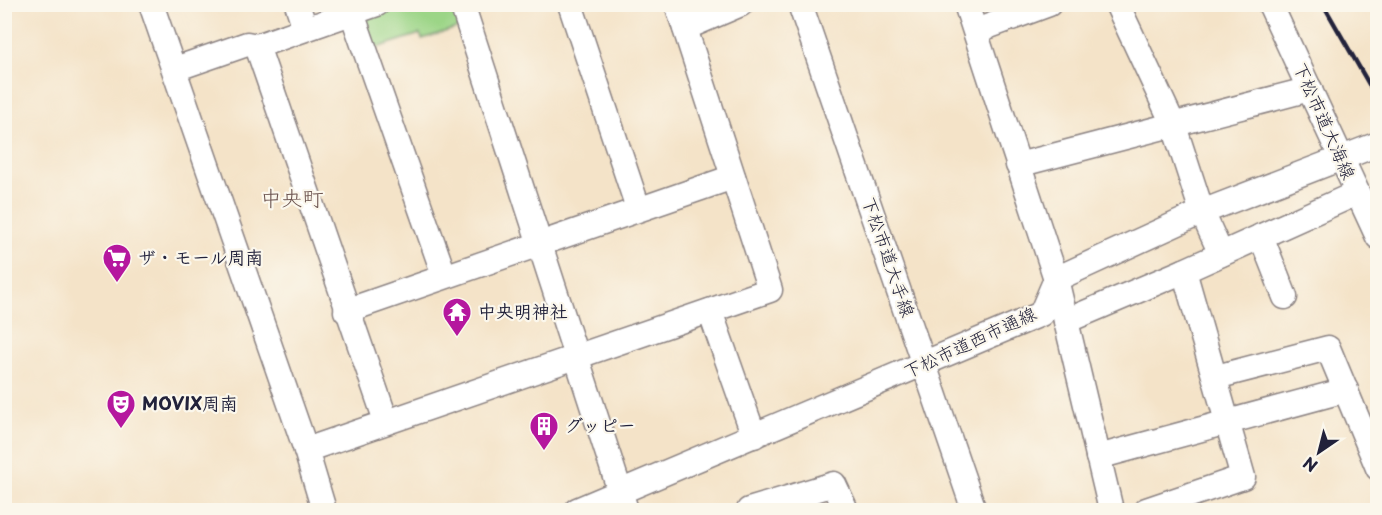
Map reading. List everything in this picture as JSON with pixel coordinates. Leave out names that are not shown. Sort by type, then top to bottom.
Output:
[{"type":"street","points":[[151,4],[306,450],[324,510]]},
{"type":"street","points":[[297,4],[305,28]]},
{"type":"street","points":[[175,69],[248,44],[257,46],[377,4]]},
{"type":"street","points":[[462,4],[623,502]]},
{"type":"street","points":[[570,4],[638,208]]},
{"type":"street","points":[[306,450],[575,355],[770,290],[677,4]]},
{"type":"street","points":[[685,28],[741,4]]},
{"type":"street","name":"下松市道大手線","points":[[800,4],[974,510]]},
{"type":"street","points":[[966,4],[1056,279],[1111,510]]},
{"type":"street","points":[[976,31],[1049,4]]},
{"type":"street","points":[[1117,4],[1174,126],[1202,212],[1221,254]]},
{"type":"street","name":"下松市道大海線","points":[[1270,4],[1377,237]]},
{"type":"street","points":[[352,13],[444,274]]},
{"type":"street","points":[[257,46],[386,421]]},
{"type":"street","points":[[1018,165],[1310,89]]},
{"type":"street","points":[[1056,279],[1202,212],[1377,144]]},
{"type":"street","points":[[346,310],[444,274],[733,177]]},
{"type":"street","points":[[1066,321],[1185,271],[1357,193]]},
{"type":"street","points":[[1261,236],[1285,297]]},
{"type":"street","points":[[1146,510],[1243,477],[1185,271]]},
{"type":"street","name":"下松市道西市通線","points":[[577,510],[623,502],[754,436],[926,365],[1041,314],[1056,279]]},
{"type":"street","points":[[710,311],[754,436]]},
{"type":"street","points":[[1216,377],[1328,348],[1377,468]]},
{"type":"street","points":[[1098,457],[1228,420],[1346,390]]},
{"type":"street","points":[[749,510],[834,484],[846,510]]},
{"type":"green space","points":[[397,5],[452,5],[460,27],[422,39],[420,34],[373,49],[361,17]]},
{"type":"railway","points":[[1323,4],[1378,100]]},
{"type":"place","name":"ザ・モール周南","points":[[117,284]]},
{"type":"place","name":"中央明神社","points":[[457,338]]},
{"type":"place","name":"MOVIX周南","points":[[121,430]]},
{"type":"place","name":"グッピー","points":[[544,452]]},
{"type":"district","name":"中央町","points":[[292,199]]}]
